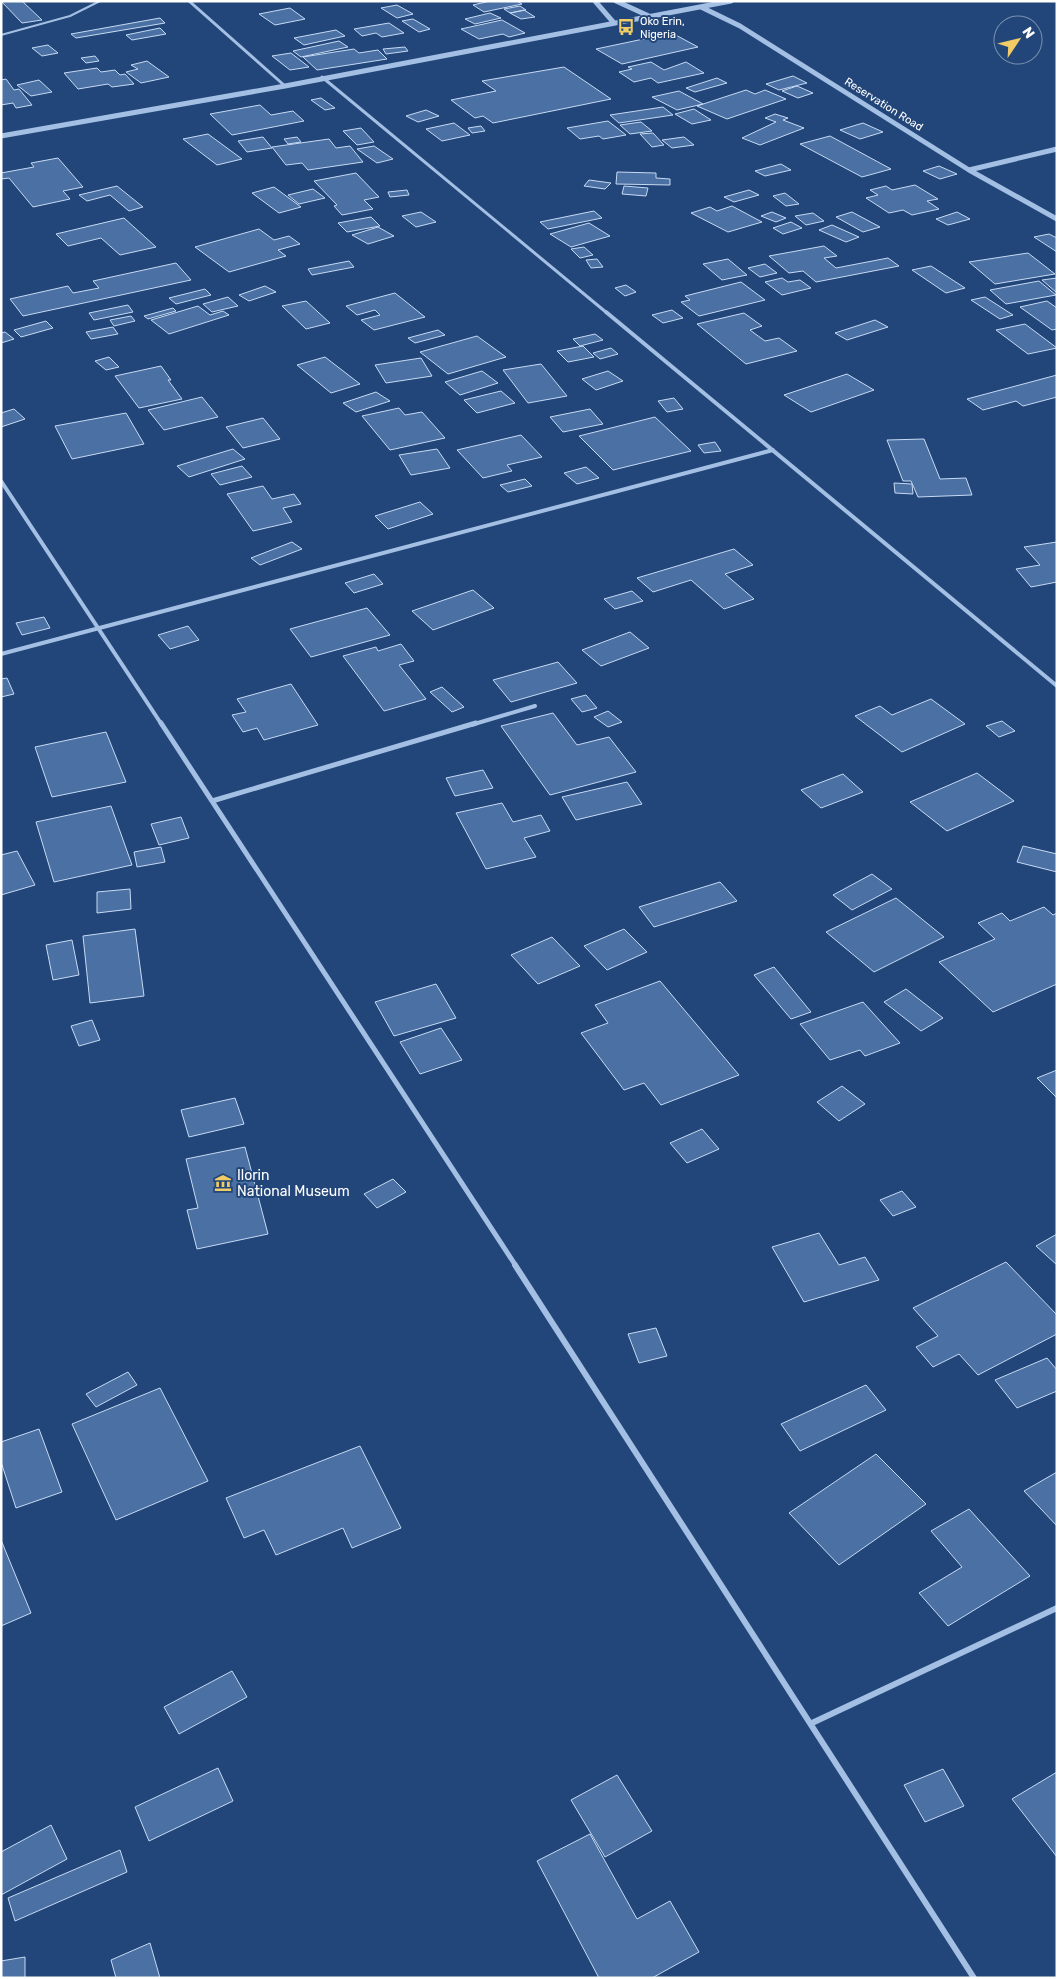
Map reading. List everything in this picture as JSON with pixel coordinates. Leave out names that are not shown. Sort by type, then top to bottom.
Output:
[{"type":"street","points":[[188,1],[285,86]]},
{"type":"street","points":[[595,1],[614,23]]},
{"type":"street","points":[[616,1],[651,17]]},
{"type":"street","points":[[1,136],[285,86],[322,77],[731,1]]},
{"type":"street","name":"Reservation Road","points":[[701,7],[740,26],[970,170],[1057,219]]},
{"type":"street","points":[[322,77],[1057,686]]},
{"type":"street","points":[[970,170],[1057,149]]},
{"type":"street","points":[[1,654],[773,450]]},
{"type":"street","points":[[1,481],[96,628],[212,801],[812,1724],[974,1978]]},
{"type":"street","points":[[212,801],[535,706]]},
{"type":"street","points":[[812,1724],[1057,1608]]},
{"type":"lane","points":[[1,35],[70,16],[100,1]]},
{"type":"building","points":[[1,1],[22,1],[42,20],[22,23]]},
{"type":"building","points":[[490,1],[517,1],[522,4],[484,12],[473,5]]},
{"type":"building","points":[[397,5],[413,14],[397,18],[381,8]]},
{"type":"building","points":[[520,6],[526,10],[510,13],[504,9]]},
{"type":"building","points":[[290,8],[305,19],[275,25],[259,14]]},
{"type":"building","points":[[524,10],[535,17],[521,19],[510,13]]},
{"type":"building","points":[[490,13],[501,18],[475,24],[465,19]]},
{"type":"building","points":[[160,18],[165,23],[76,38],[71,34]]},
{"type":"building","points":[[413,19],[430,29],[419,32],[402,21]]},
{"type":"building","points":[[502,20],[525,33],[509,37],[503,34],[479,39],[461,29]]},
{"type":"building","points":[[389,23],[404,33],[382,37],[376,33],[362,36],[354,29]]},
{"type":"building","points":[[160,28],[166,34],[132,40],[126,35]]},
{"type":"building","points":[[336,30],[345,36],[304,45],[294,38]]},
{"type":"building","points":[[672,33],[698,47],[622,64],[596,49]]},
{"type":"building","points":[[339,41],[348,47],[301,57],[293,51]]},
{"type":"building","points":[[48,45],[58,53],[42,56],[32,48]]},
{"type":"building","points":[[405,47],[408,51],[386,54],[383,49]]},
{"type":"building","points":[[354,49],[359,53],[378,50],[387,59],[317,70],[303,57]]},
{"type":"building","points":[[291,53],[309,67],[290,70],[272,56]]},
{"type":"building","points":[[95,56],[99,61],[86,63],[81,58]]},
{"type":"building","points":[[147,61],[169,77],[141,83],[126,72],[138,69],[131,65]]},
{"type":"building","points":[[651,62],[664,70],[686,62],[704,73],[658,83],[651,78],[634,82],[619,72],[632,69],[628,67]]},
{"type":"building","points":[[564,67],[611,99],[493,123],[483,116],[475,118],[451,100],[496,91],[482,81]]},
{"type":"building","points":[[97,68],[101,72],[115,70],[120,75],[125,74],[134,84],[112,87],[108,84],[78,89],[64,73]]},
{"type":"building","points":[[793,76],[807,83],[779,90],[766,84]]},
{"type":"building","points":[[717,78],[727,83],[695,92],[686,88]]},
{"type":"building","points":[[6,79],[14,90],[19,89],[32,105],[16,108],[13,103],[1,105],[1,80]]},
{"type":"building","points":[[39,80],[52,92],[31,96],[17,85]]},
{"type":"building","points":[[797,86],[813,93],[798,98],[782,91]]},
{"type":"building","points":[[746,90],[755,94],[765,90],[786,99],[727,119],[697,106]]},
{"type":"building","points":[[679,91],[703,104],[677,110],[652,97]]},
{"type":"building","points":[[321,98],[335,108],[325,110],[311,100]]},
{"type":"building","points":[[260,105],[271,115],[293,111],[304,121],[232,135],[210,114]]},
{"type":"building","points":[[663,107],[673,115],[619,123],[610,115]]},
{"type":"building","points":[[694,109],[711,120],[692,124],[675,114]]},
{"type":"building","points":[[426,110],[439,116],[418,122],[406,116]]},
{"type":"building","points":[[775,114],[788,118],[783,120],[804,128],[760,145],[742,138],[776,122],[765,118]]},
{"type":"building","points":[[608,121],[626,135],[603,139],[599,136],[580,139],[567,128]]},
{"type":"building","points":[[641,122],[652,131],[630,134],[620,125]]},
{"type":"building","points":[[454,123],[470,135],[442,141],[426,129]]},
{"type":"building","points":[[863,123],[883,132],[860,139],[840,130]]},
{"type":"building","points":[[481,126],[485,131],[472,133],[468,128]]},
{"type":"building","points":[[361,128],[374,142],[357,145],[343,131]]},
{"type":"building","points":[[653,133],[664,145],[652,147],[640,134]]},
{"type":"building","points":[[208,134],[242,159],[217,165],[183,139]]},
{"type":"building","points":[[830,136],[891,169],[862,177],[800,144]]},
{"type":"building","points":[[263,137],[272,148],[247,152],[238,141]]},
{"type":"building","points":[[297,137],[301,142],[288,144],[284,139]]},
{"type":"building","points":[[684,137],[694,145],[672,148],[662,140]]},
{"type":"building","points":[[329,139],[336,148],[350,146],[363,162],[308,170],[302,163],[286,165],[272,147]]},
{"type":"building","points":[[374,146],[393,159],[377,163],[357,149]]},
{"type":"building","points":[[58,158],[83,187],[63,191],[70,199],[33,207],[9,178],[1,179],[1,173],[34,167],[31,163]]},
{"type":"building","points":[[781,164],[791,170],[765,176],[755,171]]},
{"type":"building","points":[[939,166],[957,174],[940,179],[923,171]]},
{"type":"building","points":[[617,172],[656,173],[656,178],[670,179],[670,185],[616,184]]},
{"type":"building","points":[[356,173],[379,197],[364,200],[373,209],[342,215],[334,206],[337,205],[314,181]]},
{"type":"building","points":[[589,180],[611,183],[605,189],[584,186]]},
{"type":"building","points":[[915,185],[938,199],[927,201],[939,209],[912,215],[903,210],[889,213],[866,198],[878,195],[870,190],[886,186],[892,190]]},
{"type":"building","points":[[117,186],[143,207],[129,211],[110,195],[87,201],[79,195]]},
{"type":"building","points":[[624,186],[648,188],[646,196],[622,194]]},
{"type":"building","points":[[274,187],[301,207],[279,213],[252,193]]},
{"type":"building","points":[[313,189],[325,198],[299,204],[288,195]]},
{"type":"building","points":[[407,190],[409,195],[390,197],[388,192]]},
{"type":"building","points":[[749,190],[759,195],[734,202],[724,197]]},
{"type":"building","points":[[785,193],[799,204],[786,206],[773,196]]},
{"type":"building","points":[[732,206],[762,222],[728,232],[691,213],[710,207],[717,211]]},
{"type":"building","points":[[594,211],[602,218],[548,229],[540,222]]},
{"type":"building","points":[[421,212],[436,222],[416,227],[402,216]]},
{"type":"building","points":[[772,212],[786,218],[776,222],[761,216]]},
{"type":"building","points":[[852,212],[880,227],[863,232],[836,217]]},
{"type":"building","points":[[957,212],[970,219],[948,225],[936,219]]},
{"type":"building","points":[[813,213],[824,221],[806,225],[795,216]]},
{"type":"building","points":[[371,217],[380,226],[347,232],[338,223]]},
{"type":"building","points":[[124,218],[156,247],[120,255],[101,238],[68,246],[56,234]]},
{"type":"building","points":[[791,222],[802,228],[783,234],[773,228]]},
{"type":"building","points":[[589,223],[610,236],[571,247],[550,234]]},
{"type":"building","points":[[832,225],[859,237],[846,242],[819,230]]},
{"type":"building","points":[[378,227],[394,236],[368,244],[352,235]]},
{"type":"building","points":[[259,229],[274,240],[289,236],[300,244],[278,250],[286,256],[229,272],[195,247]]},
{"type":"building","points":[[1049,234],[1057,238],[1057,252],[1034,237]]},
{"type":"building","points":[[824,246],[837,256],[824,258],[836,268],[888,258],[899,266],[816,282],[803,271],[789,273],[769,256]]},
{"type":"building","points":[[584,247],[593,255],[580,258],[571,249]]},
{"type":"building","points":[[1028,253],[1055,274],[995,284],[969,262]]},
{"type":"building","points":[[597,259],[603,267],[591,268],[586,260]]},
{"type":"building","points":[[728,259],[747,275],[722,280],[703,264]]},
{"type":"building","points":[[349,261],[354,267],[312,275],[308,269]]},
{"type":"building","points":[[176,263],[191,280],[23,316],[10,299],[68,286],[73,293],[99,288],[93,281]]},
{"type":"building","points":[[765,264],[777,273],[760,277],[748,268]]},
{"type":"building","points":[[931,266],[965,288],[946,293],[912,270]]},
{"type":"building","points":[[782,278],[788,282],[800,280],[811,288],[782,295],[765,282]]},
{"type":"building","points":[[1057,278],[1057,293],[1042,280]]},
{"type":"building","points":[[1039,281],[1056,295],[1006,304],[990,290]]},
{"type":"building","points":[[741,282],[765,300],[699,316],[681,302],[690,300],[685,296]]},
{"type":"building","points":[[626,285],[636,292],[625,296],[615,288]]},
{"type":"building","points":[[265,286],[276,292],[249,301],[239,295]]},
{"type":"building","points":[[205,289],[211,295],[176,304],[169,298]]},
{"type":"building","points":[[395,293],[425,317],[374,330],[361,320],[380,315],[375,310],[357,315],[346,306]]},
{"type":"building","points":[[228,297],[238,306],[212,312],[203,304]]},
{"type":"building","points":[[985,297],[1013,315],[1000,319],[971,300]]},
{"type":"building","points":[[306,301],[330,323],[306,329],[282,306]]},
{"type":"building","points":[[1047,301],[1057,308],[1057,329],[1052,330],[1020,307]]},
{"type":"building","points":[[128,305],[133,312],[94,320],[89,313]]},
{"type":"building","points":[[198,306],[210,315],[223,311],[229,315],[169,334],[151,320]]},
{"type":"building","points":[[173,308],[176,311],[148,319],[144,316]]},
{"type":"building","points":[[672,310],[683,318],[663,323],[652,315]]},
{"type":"building","points":[[744,313],[762,326],[750,330],[765,341],[779,338],[797,351],[746,364],[697,324]]},
{"type":"building","points":[[131,316],[135,321],[114,326],[110,320]]},
{"type":"building","points":[[875,320],[888,327],[847,340],[835,333]]},
{"type":"building","points":[[46,321],[53,328],[21,337],[14,330]]},
{"type":"building","points":[[1025,324],[1057,348],[1028,354],[996,330]]},
{"type":"building","points":[[113,327],[118,334],[91,339],[86,332]]},
{"type":"building","points":[[438,330],[445,335],[415,343],[408,338]]},
{"type":"building","points":[[5,332],[14,339],[1,343],[1,333]]},
{"type":"building","points":[[595,334],[603,340],[580,346],[573,339]]},
{"type":"building","points":[[477,336],[506,357],[448,374],[420,352]]},
{"type":"building","points":[[583,346],[594,357],[568,362],[557,351]]},
{"type":"building","points":[[611,348],[618,354],[600,359],[593,353]]},
{"type":"building","points":[[109,357],[119,367],[106,370],[95,361]]},
{"type":"building","points":[[325,357],[360,384],[331,393],[297,365]]},
{"type":"building","points":[[421,358],[432,376],[386,383],[375,365]]},
{"type":"building","points":[[541,364],[567,396],[528,403],[503,370]]},
{"type":"building","points":[[161,366],[171,380],[168,380],[182,399],[139,408],[115,376]]},
{"type":"building","points":[[482,371],[498,383],[460,395],[445,382]]},
{"type":"building","points":[[608,371],[623,381],[596,390],[582,379]]},
{"type":"building","points":[[847,374],[874,390],[811,412],[784,395]]},
{"type":"building","points":[[1057,375],[1057,397],[1023,406],[1016,401],[983,410],[967,399]]},
{"type":"building","points":[[501,391],[515,403],[477,413],[464,400]]},
{"type":"building","points":[[376,392],[390,401],[356,412],[343,403]]},
{"type":"building","points":[[202,397],[218,417],[164,430],[148,410]]},
{"type":"building","points":[[674,398],[683,409],[667,412],[658,401]]},
{"type":"building","points":[[399,408],[405,415],[422,412],[445,438],[390,450],[362,416]]},
{"type":"building","points":[[14,409],[25,419],[1,427],[1,413]]},
{"type":"building","points":[[590,409],[603,424],[563,432],[550,417]]},
{"type":"building","points":[[126,413],[144,444],[72,459],[55,426]]},
{"type":"building","points":[[655,417],[691,451],[613,470],[579,436]]},
{"type":"building","points":[[263,418],[280,439],[243,448],[226,427]]},
{"type":"building","points":[[521,435],[542,457],[507,465],[512,471],[483,478],[457,450]]},
{"type":"building","points":[[924,439],[940,479],[966,478],[972,495],[918,497],[911,481],[903,481],[887,440]]},
{"type":"building","points":[[715,442],[721,451],[704,453],[698,445]]},
{"type":"building","points":[[233,449],[245,459],[189,477],[177,466]]},
{"type":"building","points":[[437,449],[450,468],[411,475],[399,455]]},
{"type":"building","points":[[242,466],[252,477],[220,485],[211,474]]},
{"type":"building","points":[[586,467],[599,478],[577,484],[564,473]]},
{"type":"building","points":[[525,479],[532,486],[508,492],[500,485]]},
{"type":"building","points":[[894,483],[912,484],[913,494],[895,493]]},
{"type":"building","points":[[263,486],[272,499],[294,494],[301,504],[283,508],[292,522],[253,531],[227,494]]},
{"type":"building","points":[[420,502],[433,514],[388,529],[375,516]]},
{"type":"building","points":[[292,542],[302,549],[260,565],[251,558]]},
{"type":"building","points":[[1057,542],[1057,582],[1031,587],[1016,569],[1040,565],[1024,547]]},
{"type":"building","points":[[734,549],[753,565],[725,574],[754,599],[724,609],[691,580],[653,592],[637,578]]},
{"type":"building","points":[[374,574],[383,584],[354,593],[345,583]]},
{"type":"building","points":[[473,590],[494,608],[433,630],[412,611]]},
{"type":"building","points":[[632,591],[643,601],[615,609],[604,599]]},
{"type":"building","points":[[367,608],[390,635],[311,657],[290,629]]},
{"type":"building","points":[[44,617],[50,628],[22,635],[16,623]]},
{"type":"building","points":[[188,626],[199,640],[170,649],[158,635]]},
{"type":"building","points":[[630,632],[649,648],[601,666],[582,650]]},
{"type":"building","points":[[401,644],[414,661],[399,665],[426,699],[384,711],[343,656],[376,647],[378,651]]},
{"type":"building","points":[[558,662],[577,683],[511,702],[493,680]]},
{"type":"building","points":[[7,678],[14,694],[1,697],[1,679]]},
{"type":"building","points":[[291,684],[318,725],[264,740],[257,728],[243,732],[232,715],[246,712],[237,699]]},
{"type":"building","points":[[442,687],[464,707],[452,712],[430,692]]},
{"type":"building","points":[[586,695],[597,708],[582,712],[571,699]]},
{"type":"building","points":[[931,699],[965,724],[902,752],[855,716],[880,706],[892,715]]},
{"type":"building","points":[[608,711],[622,722],[608,727],[594,717]]},
{"type":"building","points":[[553,713],[577,745],[609,737],[636,772],[550,795],[501,726]]},
{"type":"building","points":[[1002,721],[1015,731],[999,737],[986,726]]},
{"type":"building","points":[[106,732],[126,782],[52,797],[35,747]]},
{"type":"building","points":[[483,770],[493,788],[455,796],[446,778]]},
{"type":"building","points":[[977,773],[1014,801],[947,831],[910,802]]},
{"type":"building","points":[[843,774],[863,792],[821,808],[801,790]]},
{"type":"building","points":[[627,782],[642,804],[576,820],[562,797]]},
{"type":"building","points":[[502,803],[513,822],[541,815],[550,831],[524,838],[536,857],[486,869],[456,813]]},
{"type":"building","points":[[111,806],[132,865],[54,882],[36,822]]},
{"type":"building","points":[[181,817],[189,838],[159,845],[151,824]]},
{"type":"building","points":[[1023,846],[1057,854],[1057,872],[1017,862]]},
{"type":"building","points":[[161,847],[165,862],[137,867],[134,852]]},
{"type":"building","points":[[17,851],[35,885],[1,895],[1,855]]},
{"type":"building","points":[[872,874],[892,889],[852,910],[833,895]]},
{"type":"building","points":[[720,882],[737,901],[654,927],[639,907]]},
{"type":"building","points":[[130,889],[131,909],[97,913],[97,892]]},
{"type":"building","points":[[896,898],[944,937],[874,972],[826,932]]},
{"type":"building","points":[[1044,907],[1053,915],[1057,913],[1057,984],[993,1012],[939,962],[995,939],[978,923],[1002,913],[1010,921]]},
{"type":"building","points":[[135,929],[144,996],[90,1003],[83,936]]},
{"type":"building","points":[[624,929],[647,952],[607,970],[584,946]]},
{"type":"building","points":[[552,937],[580,966],[538,984],[511,955]]},
{"type":"building","points":[[72,940],[79,975],[53,980],[46,945]]},
{"type":"building","points":[[774,967],[811,1012],[791,1019],[754,975]]},
{"type":"building","points":[[660,981],[739,1075],[661,1105],[644,1083],[624,1090],[581,1033],[608,1023],[595,1005]]},
{"type":"building","points":[[436,984],[456,1018],[394,1036],[375,1002]]},
{"type":"building","points":[[906,989],[943,1018],[921,1031],[884,1002]]},
{"type":"building","points":[[863,1002],[900,1043],[865,1056],[860,1050],[830,1060],[800,1024]]},
{"type":"building","points":[[92,1020],[100,1040],[79,1046],[71,1026]]},
{"type":"building","points":[[441,1028],[462,1060],[420,1074],[400,1042]]},
{"type":"building","points":[[1057,1070],[1057,1098],[1037,1078]]},
{"type":"building","points":[[842,1086],[865,1104],[839,1121],[817,1102]]},
{"type":"building","points":[[235,1098],[244,1124],[189,1137],[181,1110]]},
{"type":"building","points":[[702,1129],[719,1149],[687,1163],[670,1143]]},
{"type":"building","name":"Ilorin National Museum","points":[[245,1147],[268,1234],[197,1249],[187,1210],[198,1208],[186,1159]]},
{"type":"building","points":[[393,1179],[406,1192],[377,1208],[364,1194]]},
{"type":"building","points":[[902,1191],[916,1207],[893,1216],[880,1200]]},
{"type":"building","points":[[819,1233],[839,1265],[865,1257],[879,1280],[804,1302],[772,1247]]},
{"type":"building","points":[[1057,1234],[1057,1265],[1036,1246]]},
{"type":"building","points":[[1006,1262],[1057,1315],[1057,1334],[978,1375],[959,1354],[933,1367],[916,1347],[938,1336],[913,1308]]},
{"type":"building","points":[[656,1328],[667,1356],[639,1363],[628,1334]]},
{"type":"building","points":[[1047,1358],[1057,1370],[1057,1391],[1017,1408],[995,1380]]},
{"type":"building","points":[[128,1372],[137,1385],[96,1407],[86,1394]]},
{"type":"building","points":[[866,1385],[886,1410],[800,1451],[781,1424]]},
{"type":"building","points":[[160,1388],[208,1481],[116,1520],[72,1424]]},
{"type":"building","points":[[39,1429],[62,1492],[16,1508],[1,1462],[1,1442]]},
{"type":"building","points":[[360,1446],[401,1528],[352,1548],[343,1528],[276,1555],[264,1530],[244,1538],[226,1498]]},
{"type":"building","points":[[876,1454],[926,1504],[839,1565],[789,1513]]},
{"type":"building","points":[[1057,1472],[1057,1526],[1024,1491]]},
{"type":"building","points":[[969,1509],[1030,1576],[948,1626],[919,1593],[962,1567],[931,1531]]},
{"type":"building","points":[[1,1540],[31,1613],[1,1626]]},
{"type":"building","points":[[232,1671],[247,1697],[179,1734],[164,1707]]},
{"type":"building","points":[[218,1768],[233,1801],[149,1841],[135,1807]]},
{"type":"building","points":[[943,1769],[964,1806],[925,1822],[904,1785]]},
{"type":"building","points":[[1057,1772],[1057,1857],[1012,1799]]},
{"type":"building","points":[[617,1775],[652,1831],[605,1857],[571,1800]]},
{"type":"building","points":[[51,1825],[67,1859],[1,1895],[1,1852]]},
{"type":"building","points":[[590,1834],[637,1919],[670,1901],[699,1952],[652,1978],[599,1978],[537,1861]]},
{"type":"building","points":[[120,1850],[127,1872],[15,1921],[8,1898]]},
{"type":"building","points":[[150,1943],[160,1978],[116,1978],[111,1960]]},
{"type":"building","points":[[25,1957],[25,1978],[1,1978],[1,1961]]},
{"type":"place","name":"Oko Erin, Nigeria","points":[[626,27]]},
{"type":"place","name":"Ilorin National Museum","points":[[223,1183]]}]
